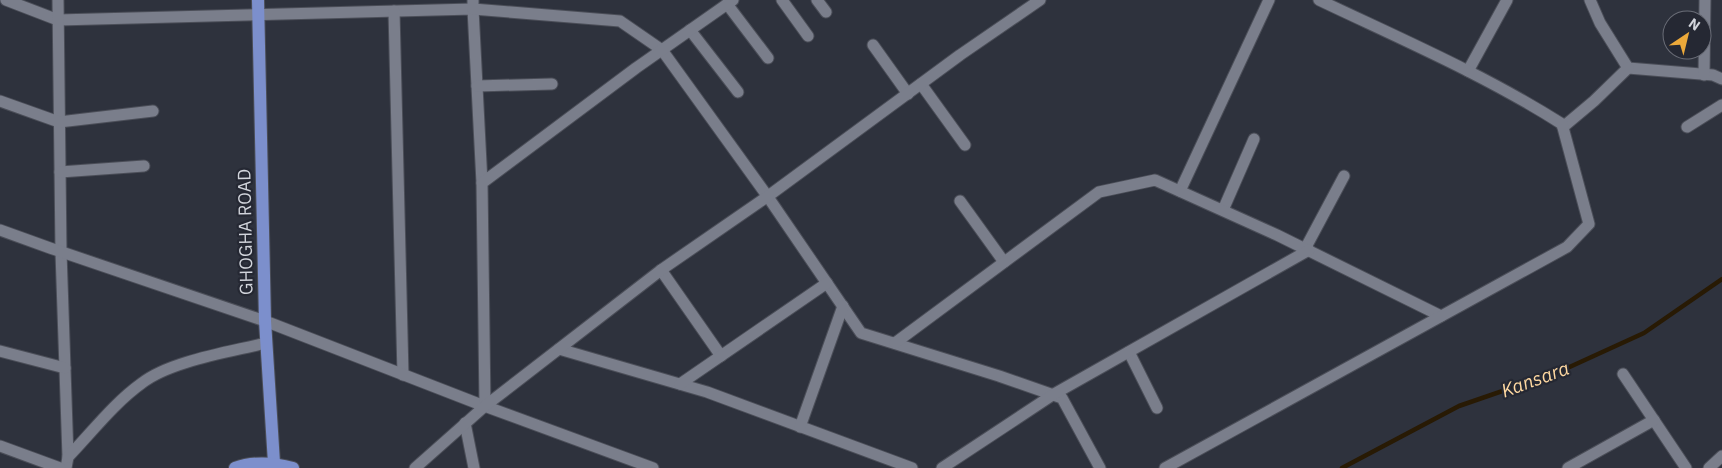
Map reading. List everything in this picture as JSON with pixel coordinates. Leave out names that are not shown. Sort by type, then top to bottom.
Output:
[{"type":"main road","name":"GHOGHA ROAD","points":[[258,0],[264,321],[274,463]]},
{"type":"main road","points":[[235,468],[274,463],[293,468]]},
{"type":"street","points":[[6,0],[58,20],[394,11],[473,5],[620,21],[662,50],[768,197],[861,333],[1062,398],[1100,468]]},
{"type":"street","points":[[58,0],[61,252],[67,462]]},
{"type":"street","points":[[782,0],[808,36]]},
{"type":"street","points":[[817,0],[826,12]]},
{"type":"street","points":[[415,468],[485,406],[661,270],[768,197],[921,84],[1040,0]]},
{"type":"street","points":[[1180,191],[1268,0]]},
{"type":"street","points":[[1166,468],[1567,247],[1589,224],[1562,124],[1525,100],[1319,0]]},
{"type":"street","points":[[1468,71],[1507,0]]},
{"type":"street","points":[[1590,0],[1600,23],[1628,68]]},
{"type":"street","points":[[1704,75],[1705,0]]},
{"type":"street","points":[[482,183],[730,2],[768,58]]},
{"type":"street","points":[[473,5],[482,183],[485,406]]},
{"type":"street","points":[[394,11],[403,375]]},
{"type":"street","points":[[690,30],[738,92]]},
{"type":"street","points":[[873,45],[908,94]]},
{"type":"street","points":[[1563,127],[1594,101],[1628,68],[1722,78]]},
{"type":"street","points":[[477,86],[552,84]]},
{"type":"street","points":[[921,84],[965,145]]},
{"type":"street","points":[[0,101],[59,122],[154,111]]},
{"type":"street","points":[[1687,127],[1722,105]]},
{"type":"street","points":[[1222,210],[1254,139]]},
{"type":"street","points":[[60,172],[144,166]]},
{"type":"street","points":[[942,468],[1054,394],[1307,250],[1344,176]]},
{"type":"street","points":[[895,343],[1099,192],[1155,180],[1307,250],[1441,316]]},
{"type":"street","points":[[960,201],[1004,262]]},
{"type":"street","points":[[0,230],[264,321],[653,468]]},
{"type":"street","points":[[661,270],[721,356]]},
{"type":"street","points":[[680,384],[827,283]]},
{"type":"street","points":[[800,427],[843,306]]},
{"type":"street","points":[[67,462],[127,396],[143,382],[158,373],[175,366],[266,343]]},
{"type":"street","points":[[559,349],[707,392],[912,468]]},
{"type":"street","points":[[0,351],[65,368]]},
{"type":"street","points":[[1129,352],[1157,408]]},
{"type":"street","points":[[1623,374],[1686,468]]},
{"type":"street","points":[[1568,468],[1654,420]]},
{"type":"street","points":[[465,423],[474,468]]},
{"type":"street","points":[[0,446],[60,468]]},
{"type":"street","points":[[1709,468],[1722,456]]},
{"type":"waterway","name":"Kansara","points":[[1342,468],[1459,406],[1563,370],[1644,333],[1722,279]]}]
